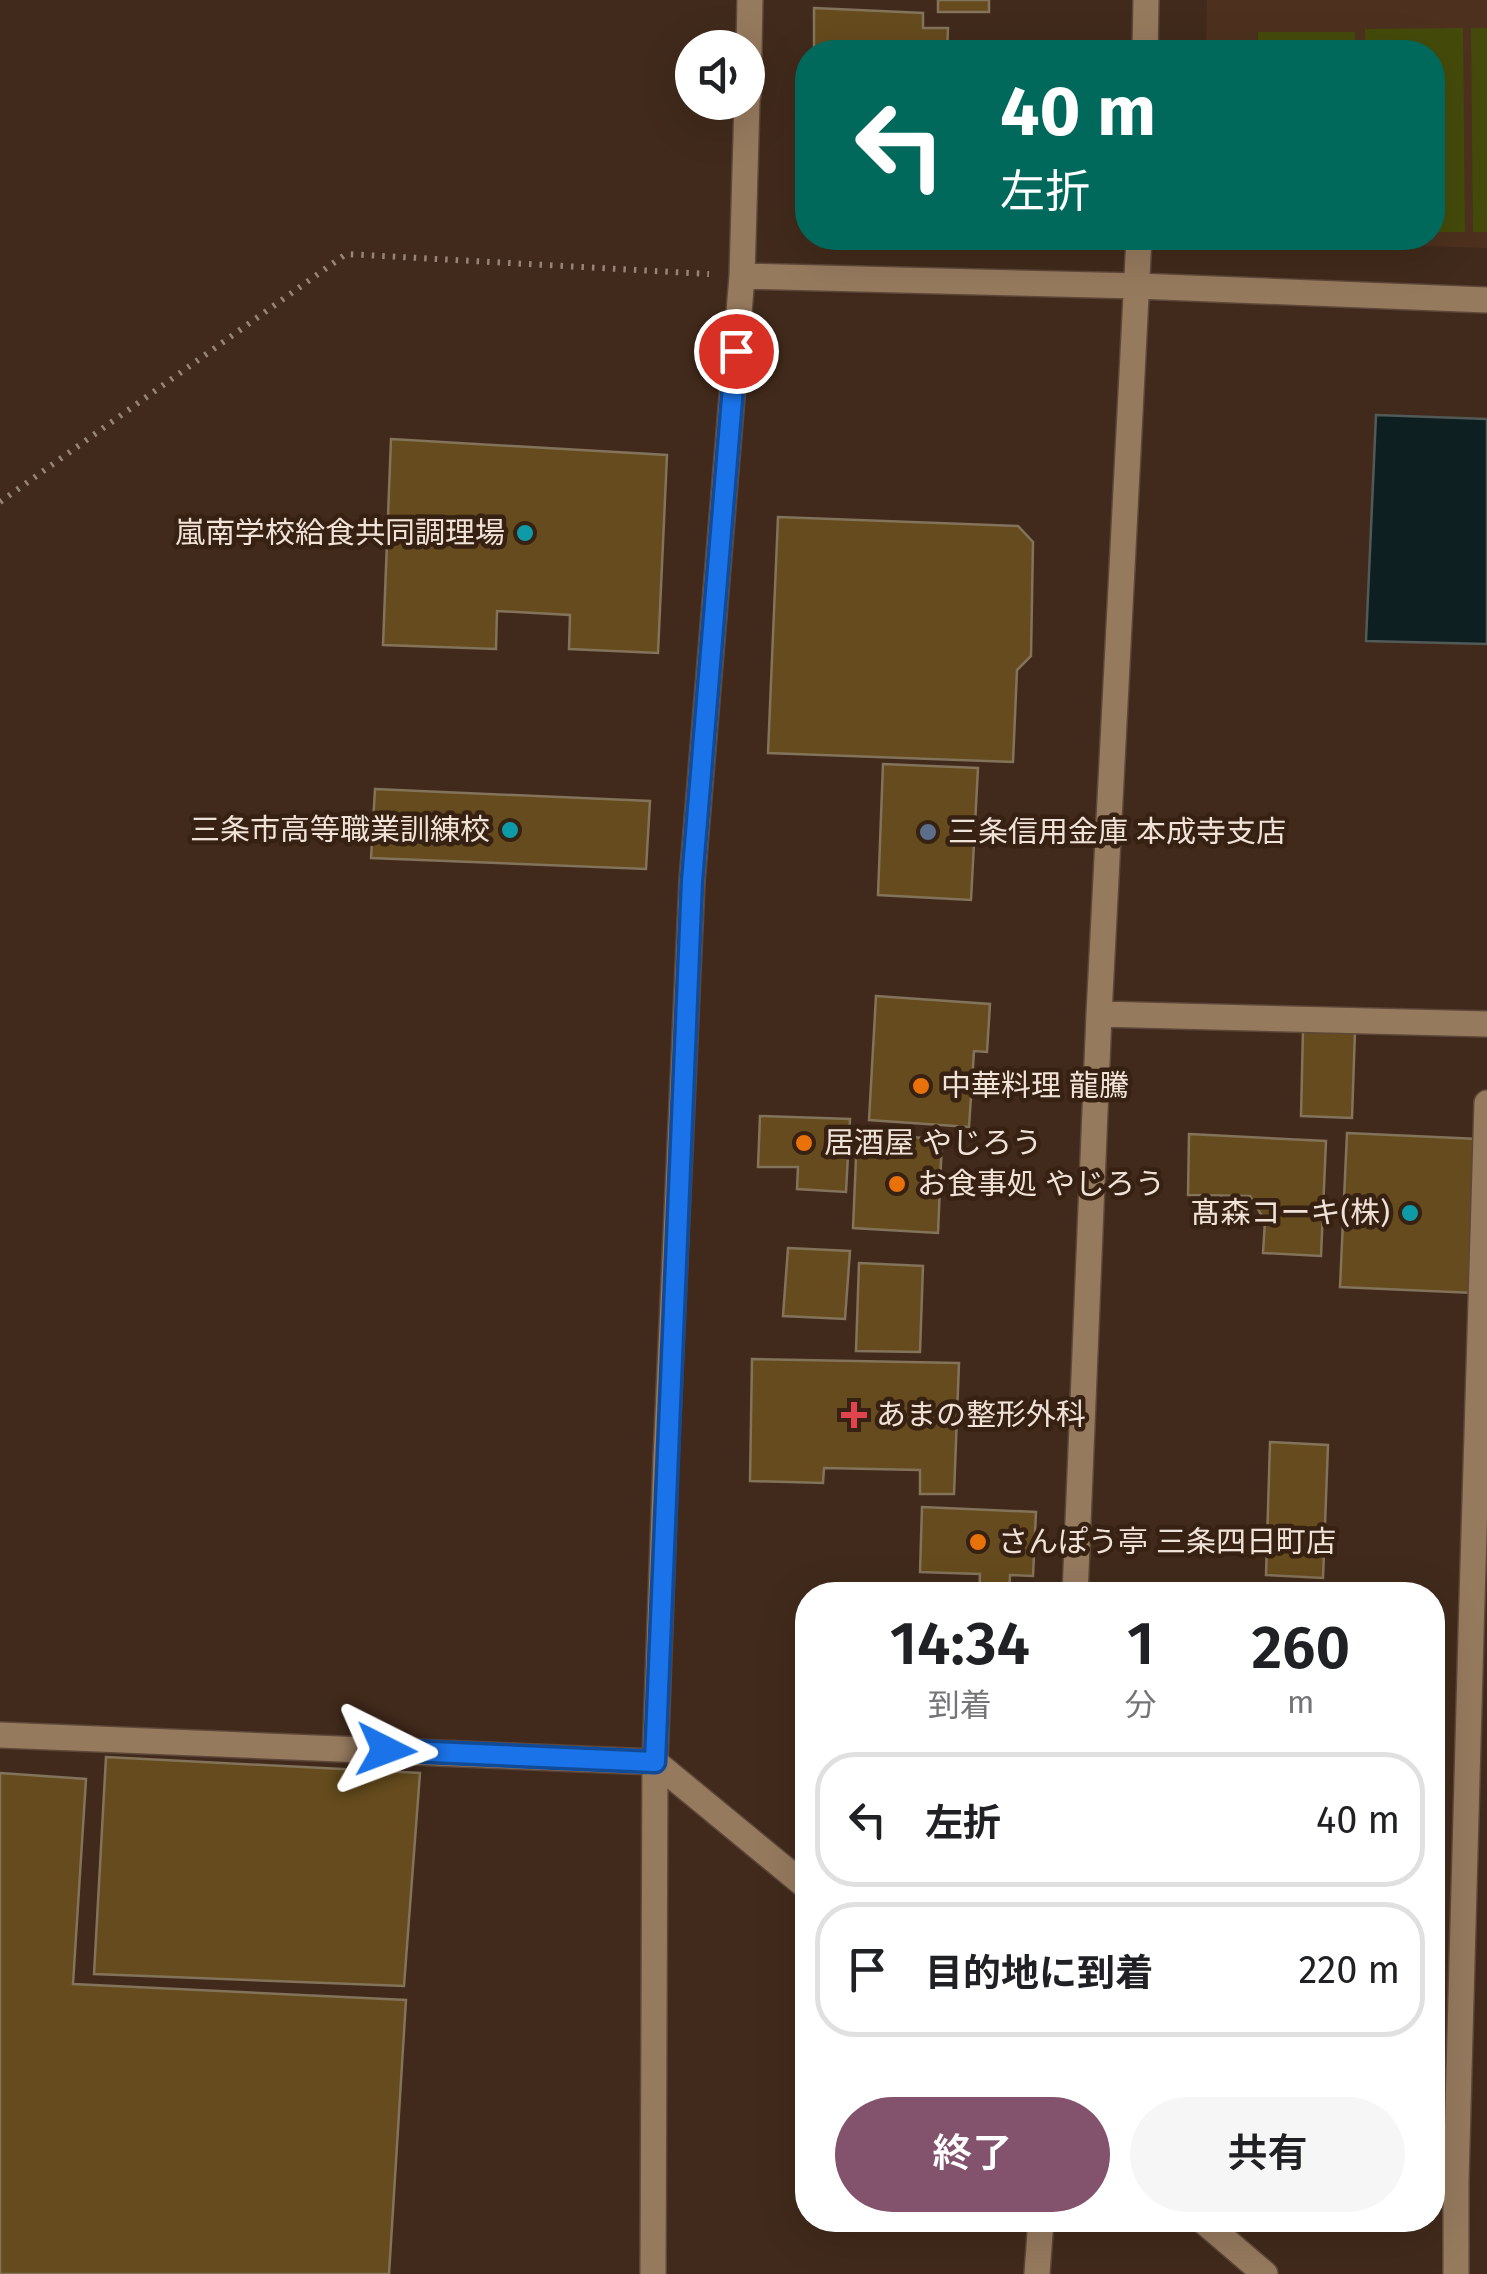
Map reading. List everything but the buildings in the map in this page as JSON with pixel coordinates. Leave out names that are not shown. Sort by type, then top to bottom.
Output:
[{"type":"street","points":[[749,30],[750,0]]},
{"type":"street","points":[[1144,40],[1146,0]]},
{"type":"street","points":[[653,2274],[655,1762],[692,881],[742,276],[746,120]]},
{"type":"street","points":[[1076,1582],[1140,250]]},
{"type":"street","points":[[742,276],[1487,300]]},
{"type":"street","points":[[1100,1014],[1487,1024]]},
{"type":"street","points":[[1456,2274],[1487,1103]]},
{"type":"street","points":[[0,1735],[655,1762],[795,1877]]},
{"type":"street","points":[[1037,2274],[1040,2232]]},
{"type":"street","points":[[1216,2232],[1264,2274]]},
{"type":"path","points":[[0,502],[346,254],[742,276]]},
{"type":"shaded area","points":[[1207,0],[1487,0],[1487,248],[1445,247],[1445,40],[1206,40]]},
{"type":"shaded area","points":[[1376,415],[1487,419],[1487,644],[1366,641]]},
{"type":"green space","points":[[1463,28],[1465,232],[1445,232],[1445,40],[1365,40],[1365,29]]},
{"type":"green space","points":[[1471,28],[1487,28],[1487,232],[1473,232]]},
{"type":"green space","points":[[1258,32],[1355,32],[1355,40],[1258,40]]},
{"type":"place","name":"嵐南学校給食共同調理場","points":[[525,533]]},
{"type":"place","name":"三条市高等職業訓練校","points":[[510,830]]},
{"type":"place","name":"三条信用金庫 本成寺支店","points":[[928,832]]},
{"type":"place","name":"中華料理 龍騰","points":[[921,1086]]},
{"type":"place","name":"居酒屋 やじろう","points":[[804,1143]]},
{"type":"place","name":"お食事処 やじろう","points":[[897,1184]]},
{"type":"place","name":"髙森コーキ(株)","points":[[1410,1213]]},
{"type":"place","name":"あまの整形外科","points":[[854,1415]]},
{"type":"place","name":"さんぽう亭 三条四日町店","points":[[978,1542]]},
{"type":"route","points":[[386,1750],[655,1762],[692,881],[736,351]]}]
